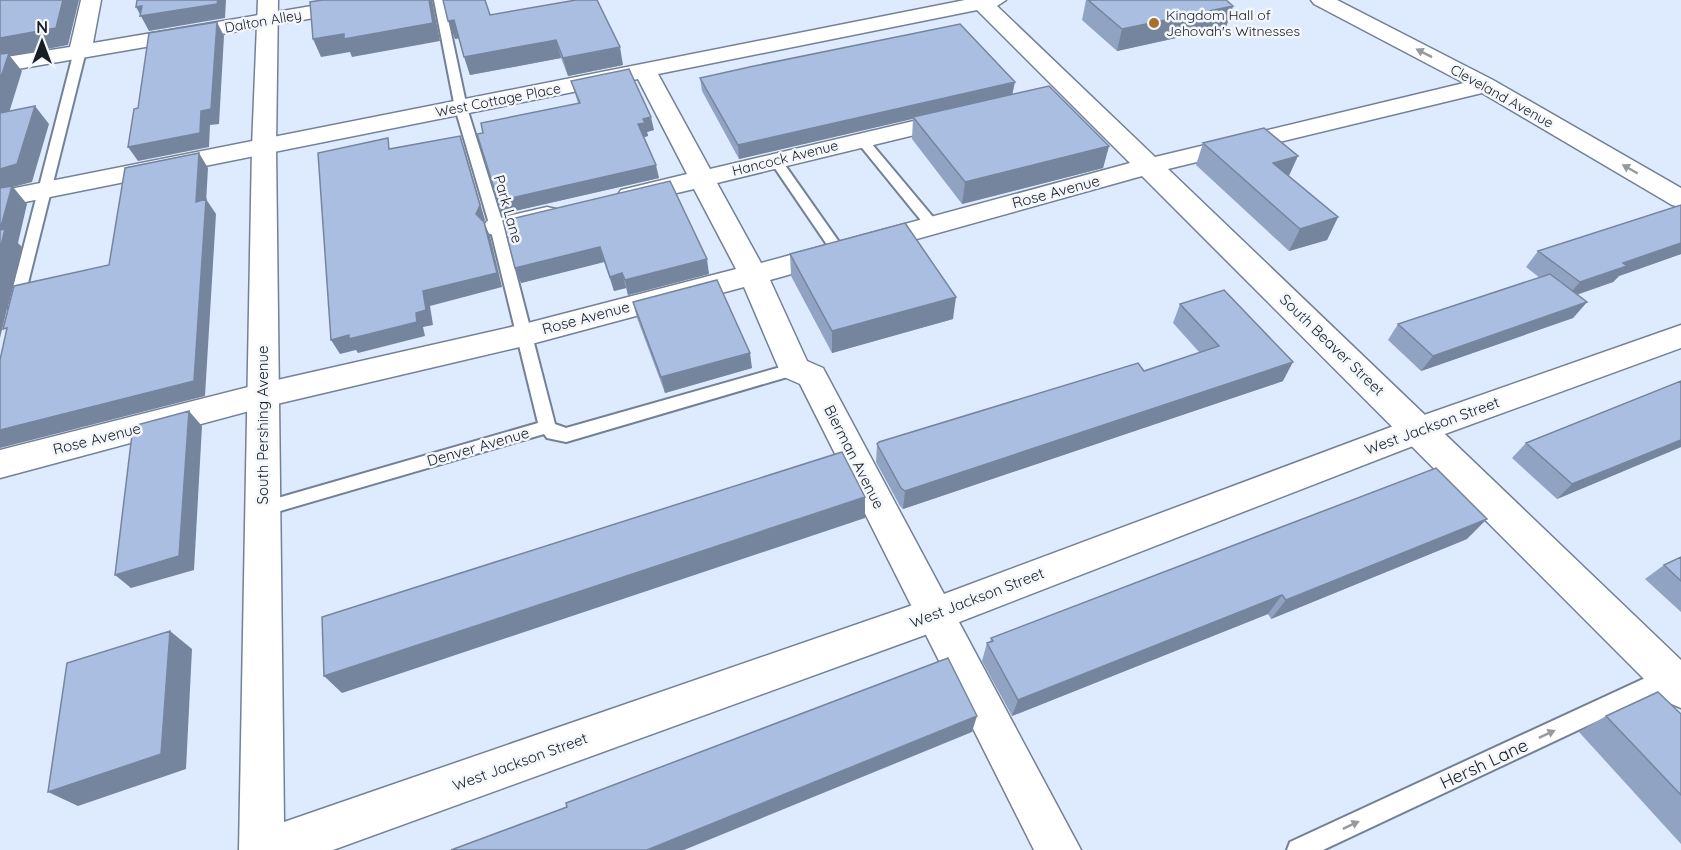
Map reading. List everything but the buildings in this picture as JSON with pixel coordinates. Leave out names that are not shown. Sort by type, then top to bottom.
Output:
[{"type":"street","points":[[80,51],[91,0]]},
{"type":"street","name":"Dalton Alley","points":[[0,65],[80,51],[268,10],[384,0]]},
{"type":"street","name":"Cleveland Avenue","points":[[1321,0],[1485,85],[1681,199]]},
{"type":"street","name":"West Cottage Place","points":[[0,199],[986,1]]},
{"type":"street","name":"South Beaver Street","points":[[986,1],[1060,94],[1149,166],[1675,682]]},
{"type":"street","name":"South Pershing Avenue","points":[[262,850],[264,147],[268,10]]},
{"type":"street","name":"Bierman Avenue","points":[[645,71],[753,275],[795,369],[812,376],[1058,850]]},
{"type":"street","name":"Rose Avenue","points":[[0,464],[264,395],[524,335],[839,252],[1149,166],[1485,85]]},
{"type":"street","name":"Hancock Avenue","points":[[610,200],[977,114]]},
{"type":"street","points":[[496,227],[565,211]]},
{"type":"street","name":"West Jackson Street","points":[[270,850],[936,614],[1419,430],[1681,336]]},
{"type":"lane","name":"Park Lane","points":[[439,0],[461,108],[496,227],[547,427]]},
{"type":"lane","points":[[11,325],[43,190],[80,51]]},
{"type":"lane","points":[[862,140],[933,226]]},
{"type":"lane","points":[[777,161],[839,252]]},
{"type":"lane","name":"Denver Avenue","points":[[263,509],[547,427],[553,433],[566,435],[795,369]]},
{"type":"lane","name":"Hersh Lane","points":[[1298,850],[1675,682]]},
{"type":"place","name":"Kingdom Hall of Jehovah's Witnesses","points":[[1154,23]]}]
